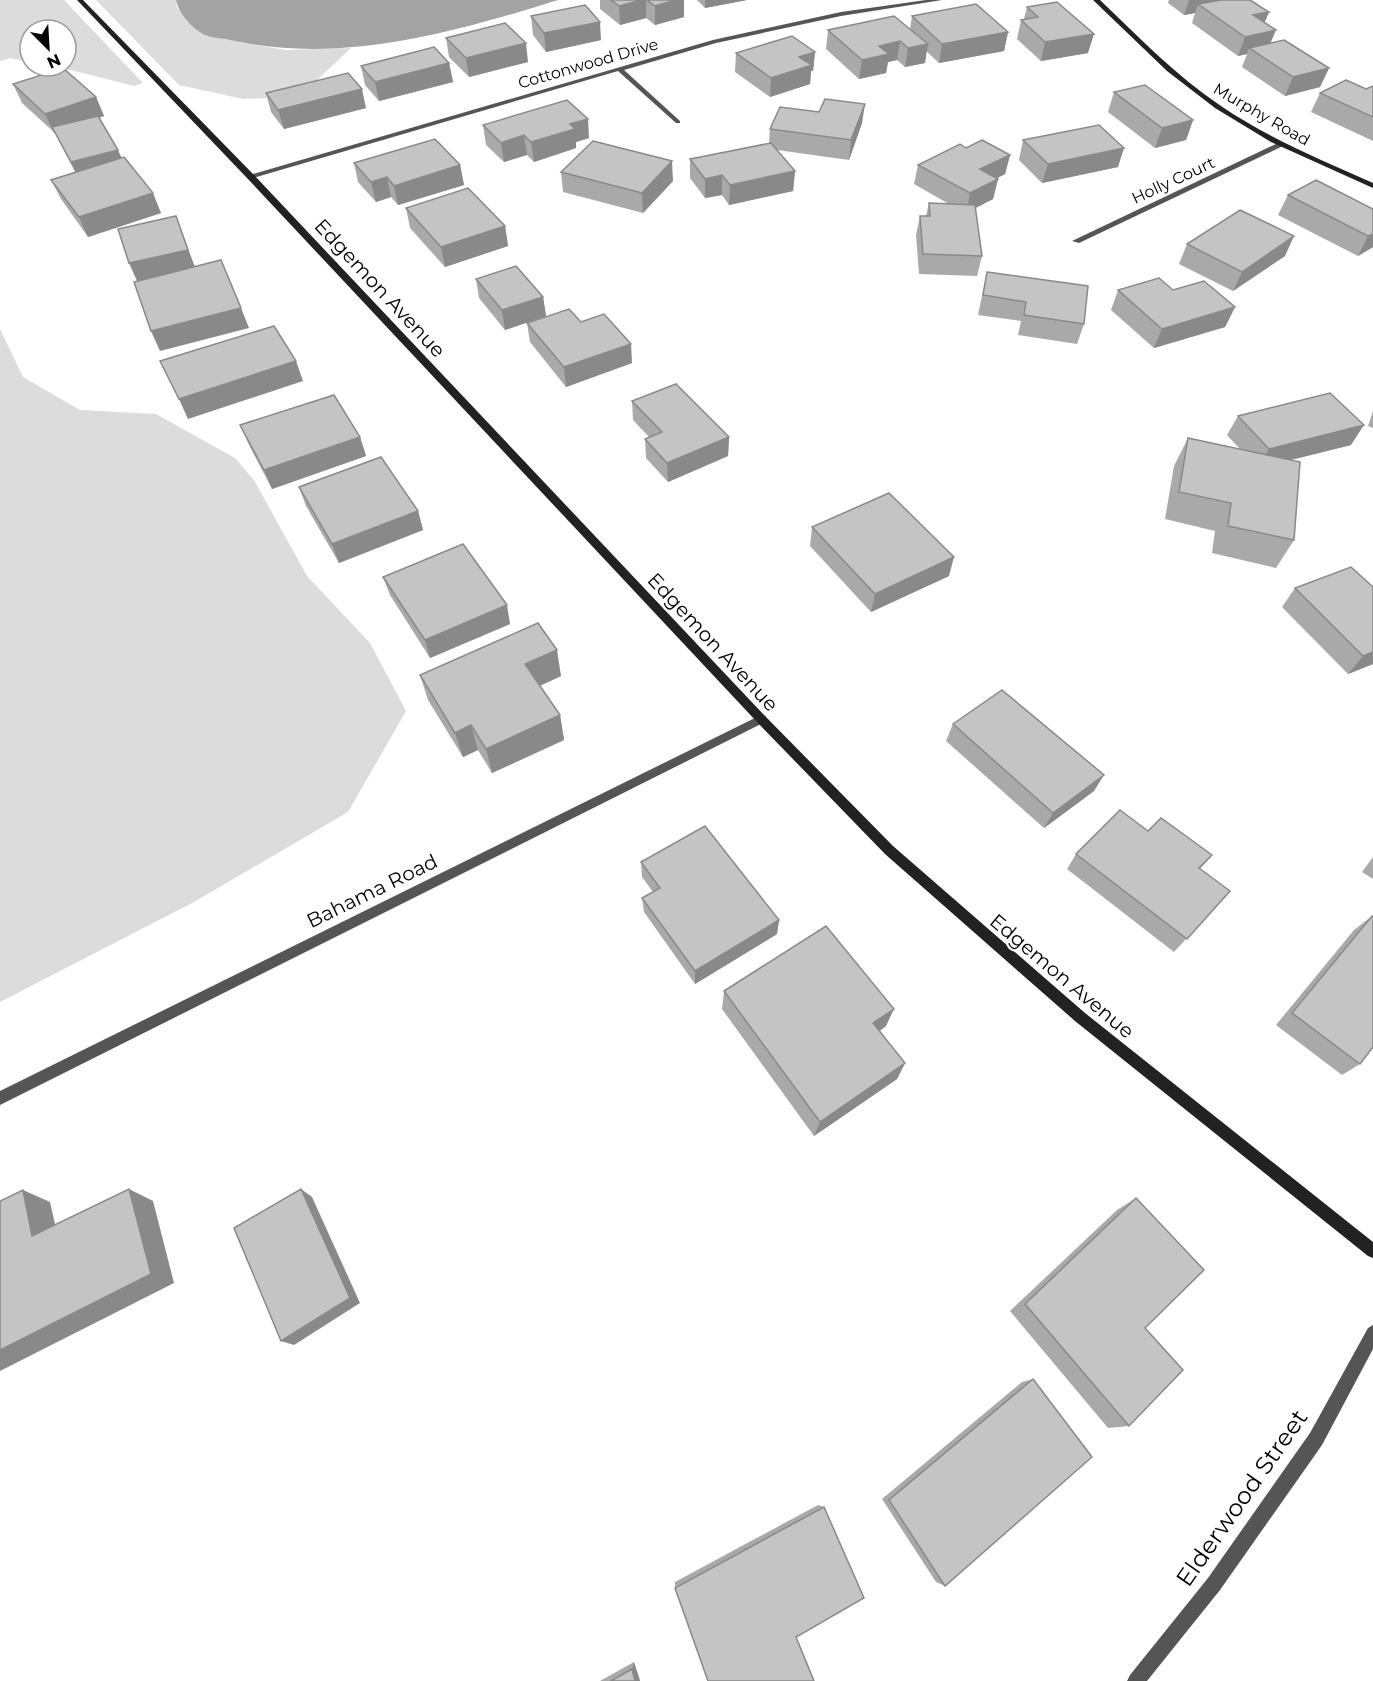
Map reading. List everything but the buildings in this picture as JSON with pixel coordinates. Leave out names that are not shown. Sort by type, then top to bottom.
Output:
[{"type":"street","name":"Edgemon Avenue","points":[[80,0],[250,176],[761,719],[889,850],[1062,1002],[1373,1251]]},
{"type":"street","name":"Cottonwood Drive","points":[[250,176],[714,40],[841,14],[939,0]]},
{"type":"street","name":"Murphy Road","points":[[1096,0],[1179,77],[1217,107],[1281,145],[1373,186]]},
{"type":"street","points":[[618,69],[678,122]]},
{"type":"street","name":"Holly Court","points":[[1076,241],[1281,145]]},
{"type":"street","name":"Bahama Road","points":[[0,1098],[761,719]]},
{"type":"street","name":"Elderwood Street","points":[[1136,1681],[1214,1584],[1316,1439],[1373,1333]]},
{"type":"shaded area","points":[[0,0],[64,0],[143,83],[134,86],[78,72],[78,18],[18,18],[18,60],[10,58],[0,61]]},
{"type":"shaded area","points":[[96,0],[176,0],[177,8],[241,43],[286,50],[351,48],[299,97],[243,99],[179,85]]},
{"type":"shaded area","points":[[176,0],[558,0],[435,34],[394,42],[309,49],[268,46],[205,35],[189,22],[179,9]]},
{"type":"shaded area","points":[[0,329],[23,377],[80,410],[156,414],[235,458],[254,480],[307,576],[370,643],[406,711],[348,812],[194,902],[0,1002]]}]
